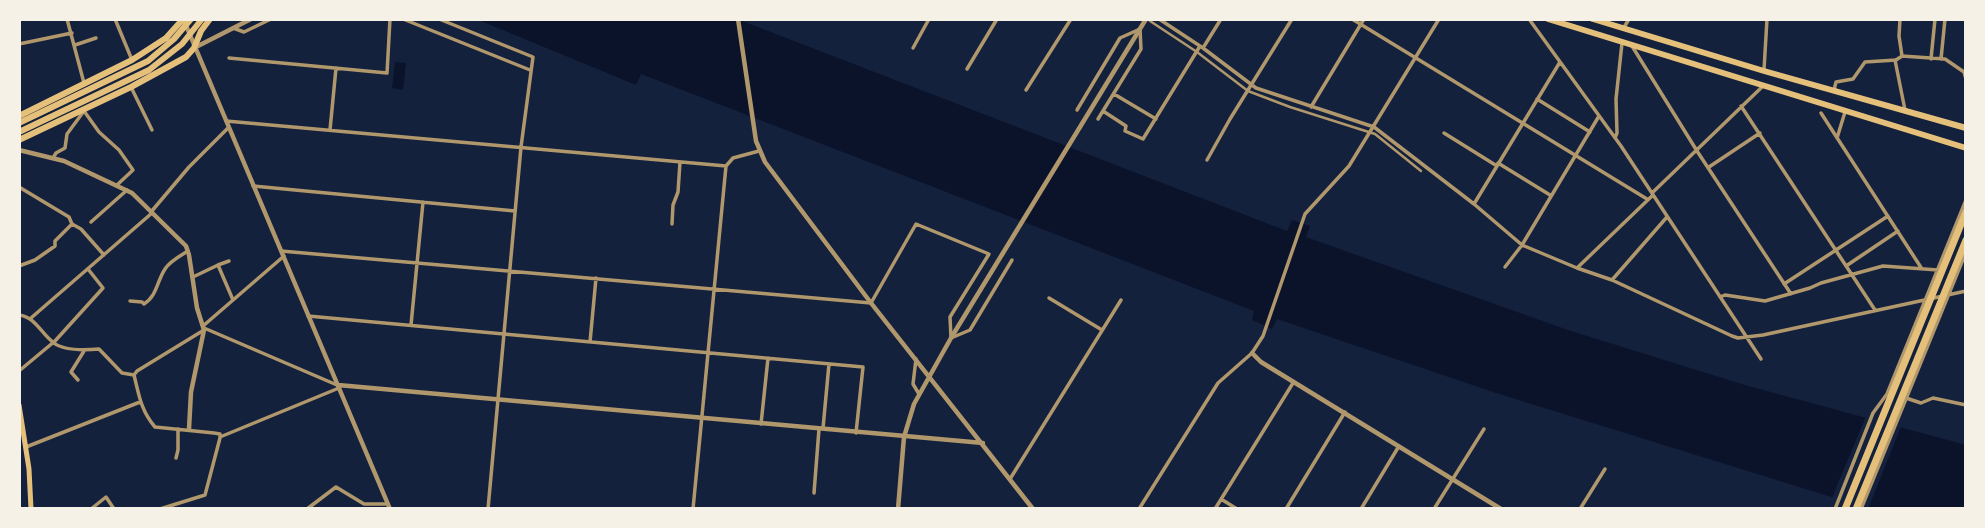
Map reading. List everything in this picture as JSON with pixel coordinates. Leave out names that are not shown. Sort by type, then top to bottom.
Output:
[{"type":"highway","points":[[1845,509],[1966,212]]},
{"type":"highway","points":[[1858,509],[1966,240]]},
{"type":"main road","points":[[19,116],[132,60],[166,38],[183,19]]},
{"type":"main road","points":[[19,123],[148,61],[174,39],[191,19]]},
{"type":"main road","points":[[19,132],[149,70],[182,44],[202,19]]},
{"type":"main road","points":[[19,140],[84,111],[186,57],[210,19]]},
{"type":"main road","points":[[1548,19],[1966,148]]},
{"type":"main road","points":[[1593,19],[1966,128]]},
{"type":"main road","points":[[132,60],[171,55],[194,48]]},
{"type":"main road","points":[[19,405],[33,508]]},
{"type":"street","points":[[67,19],[85,85]]},
{"type":"street","points":[[115,19],[132,60]]},
{"type":"street","points":[[183,19],[389,506],[364,504],[336,487],[307,509]]},
{"type":"street","points":[[194,48],[251,19]]},
{"type":"street","points":[[233,28],[244,32],[271,19]]},
{"type":"street","points":[[229,58],[387,72],[390,19]]},
{"type":"street","points":[[402,19],[530,70]]},
{"type":"street","points":[[439,19],[533,57],[521,147],[488,509]]},
{"type":"street","points":[[738,19],[756,141],[771,171],[1033,509]]},
{"type":"street","points":[[913,48],[929,19]]},
{"type":"street","points":[[967,69],[997,19]]},
{"type":"street","points":[[1026,90],[1071,19]]},
{"type":"street","points":[[1159,19],[1233,69],[1252,86],[1374,127],[1474,204],[1522,245],[1612,280],[1732,336],[1738,338],[1763,335],[1966,291]]},
{"type":"street","points":[[1103,111],[1126,126],[1125,131],[1143,139],[1197,52],[1221,19]]},
{"type":"street","points":[[1207,160],[1292,19]]},
{"type":"street","points":[[1352,19],[1647,199]]},
{"type":"street","points":[[1311,107],[1364,19]]},
{"type":"street","points":[[1139,509],[1218,383],[1252,353],[1262,336],[1305,214],[1349,166],[1439,19]]},
{"type":"street","points":[[1529,19],[1600,116],[1761,359]]},
{"type":"street","points":[[1623,29],[1629,19]]},
{"type":"street","points":[[1764,71],[1767,19]]},
{"type":"street","points":[[1900,19],[1902,57]]},
{"type":"street","points":[[1931,59],[1935,19]]},
{"type":"street","points":[[1941,59],[1945,19]]},
{"type":"street","points":[[898,509],[904,437],[919,394],[1140,29],[1148,20],[1197,52],[1248,91],[1375,134],[1421,171]]},
{"type":"street","points":[[1098,119],[1141,49],[1140,29]]},
{"type":"street","points":[[1077,110],[1120,38],[1140,29]]},
{"type":"street","points":[[19,44],[72,33]]},
{"type":"street","points":[[75,45],[96,38]]},
{"type":"street","points":[[1615,138],[1618,133],[1616,99],[1622,41]]},
{"type":"street","points":[[1632,44],[1636,55],[1790,294]]},
{"type":"street","points":[[1834,90],[1836,82],[1853,79],[1865,62],[1902,57],[1944,59],[1964,72],[1966,79]]},
{"type":"street","points":[[1895,60],[1905,110]]},
{"type":"street","points":[[1474,204],[1560,62]]},
{"type":"street","points":[[330,130],[335,68]]},
{"type":"street","points":[[1577,268],[1764,86]]},
{"type":"street","points":[[131,87],[152,130]]},
{"type":"street","points":[[1114,94],[1156,119]]},
{"type":"street","points":[[1537,99],[1590,132]]},
{"type":"street","points":[[1741,106],[1875,310]]},
{"type":"street","points":[[53,158],[65,148],[67,134],[84,111],[133,170],[118,181],[117,185]]},
{"type":"street","points":[[1837,138],[1845,112]]},
{"type":"street","points":[[1821,113],[1923,269]]},
{"type":"street","points":[[1506,267],[1600,116]]},
{"type":"street","points":[[225,121],[726,166]]},
{"type":"street","points":[[31,318],[151,213],[181,176],[228,128]]},
{"type":"street","points":[[1444,133],[1551,195]]},
{"type":"street","points":[[1708,167],[1760,133]]},
{"type":"street","points":[[19,150],[53,158],[132,192],[186,246],[197,307],[204,328],[191,392],[189,429]]},
{"type":"street","points":[[693,509],[726,166],[733,158],[759,151]]},
{"type":"street","points":[[672,224],[680,163]]},
{"type":"street","points":[[253,186],[515,211]]},
{"type":"street","points":[[19,187],[69,217],[72,224],[81,229],[104,255]]},
{"type":"street","points":[[91,222],[127,190]]},
{"type":"street","points":[[1835,509],[1873,413],[1887,394],[1966,200]]},
{"type":"street","points":[[411,326],[423,202]]},
{"type":"street","points":[[1784,284],[1888,216]]},
{"type":"street","points":[[1612,280],[1667,217]]},
{"type":"street","points":[[19,265],[35,260],[55,246],[55,241],[72,224]]},
{"type":"street","points":[[871,303],[916,224],[989,254],[950,317],[951,338]]},
{"type":"street","points":[[1846,265],[1898,231]]},
{"type":"street","points":[[130,301],[144,304],[149,301],[164,270],[188,251]]},
{"type":"street","points":[[1858,509],[1966,252]]},
{"type":"street","points":[[134,375],[204,328],[282,254],[417,263],[871,303]]},
{"type":"street","points":[[193,276],[229,261]]},
{"type":"street","points":[[951,338],[970,330],[1012,261]]},
{"type":"street","points":[[218,265],[233,300]]},
{"type":"street","points":[[1720,298],[1725,295],[1765,301],[1883,266],[1938,270]]},
{"type":"street","points":[[19,371],[53,342],[103,288],[88,269]]},
{"type":"street","points":[[590,342],[596,278]]},
{"type":"street","points":[[1049,298],[1102,330]]},
{"type":"street","points":[[1010,479],[1121,300]]},
{"type":"street","points":[[19,315],[31,318],[56,345],[83,351],[99,349],[122,373],[134,375]]},
{"type":"street","points":[[308,316],[863,367],[856,433]]},
{"type":"street","points":[[204,328],[339,387],[983,443]]},
{"type":"street","points":[[78,380],[71,372],[83,351]]},
{"type":"street","points":[[1252,353],[1261,362],[1501,509]]},
{"type":"street","points":[[761,424],[768,358]]},
{"type":"street","points":[[916,359],[913,384],[919,394]]},
{"type":"street","points":[[814,493],[829,364]]},
{"type":"street","points":[[134,375],[145,416],[155,427],[189,429],[214,433],[220,437]]},
{"type":"street","points":[[1215,509],[1294,382]]},
{"type":"street","points":[[220,437],[339,387]]},
{"type":"street","points":[[1906,398],[1921,402],[1933,398],[1966,405]]},
{"type":"street","points":[[26,447],[140,401]]},
{"type":"street","points":[[1286,509],[1345,412]]},
{"type":"street","points":[[176,458],[178,429]]},
{"type":"street","points":[[1434,509],[1484,429]]},
{"type":"street","points":[[159,509],[205,495],[220,437]]},
{"type":"street","points":[[1361,509],[1399,446]]},
{"type":"street","points":[[1580,509],[1605,469]]},
{"type":"street","points":[[91,509],[106,497],[114,509]]},
{"type":"street","points":[[1221,499],[1237,509]]},
{"type":"water","points":[[476,19],[737,19],[1287,231],[1292,220],[1310,226],[1306,237],[1568,330],[1745,385],[1966,445],[1966,509],[1870,509],[1496,393],[1277,319],[1272,329],[1252,320],[1254,311],[641,74],[636,85]]},
{"type":"water","points":[[395,62],[406,63],[403,90],[392,88]]},
{"type":"pier","points":[[1867,414],[1902,424],[1868,509],[1858,509],[1831,500]]}]
